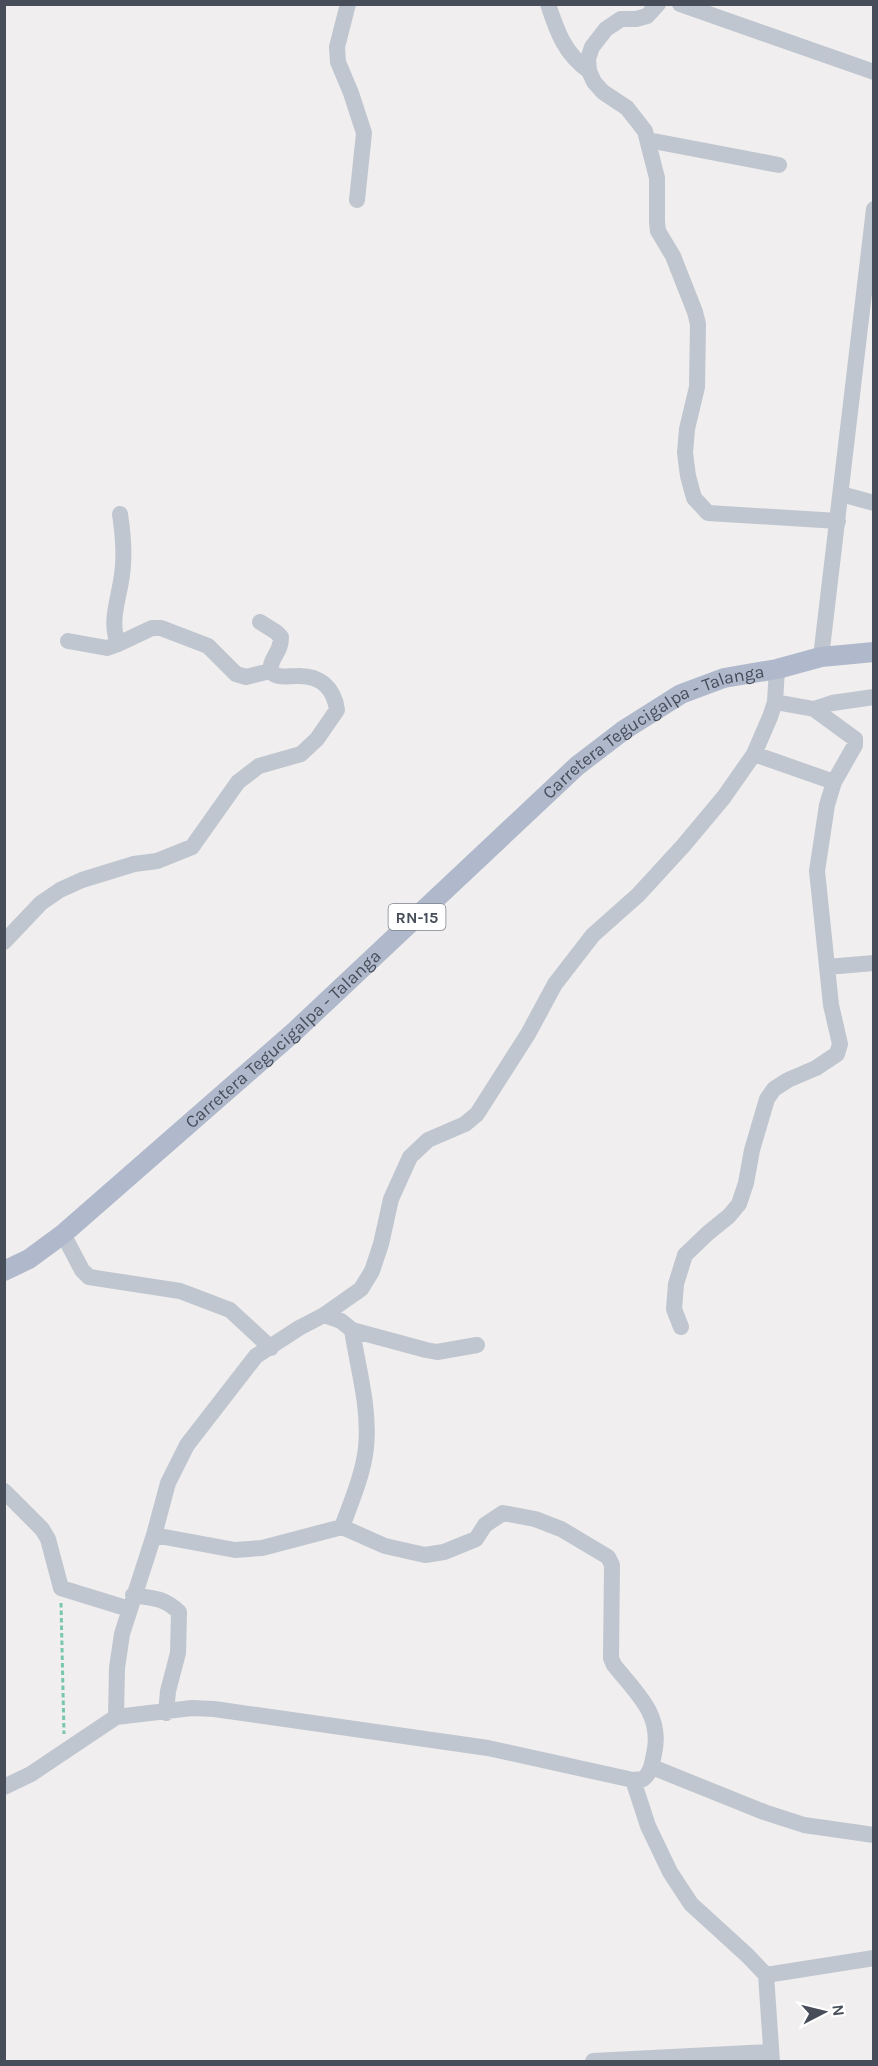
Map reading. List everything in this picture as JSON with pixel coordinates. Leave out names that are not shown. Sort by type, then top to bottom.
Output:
[{"type":"main road","name":"Carretera Tegucigalpa - Talanga","points":[[4,1271],[29,1258],[63,1234],[141,1163],[294,1032],[577,766],[624,730],[681,694],[724,678],[777,669],[821,657],[873,652]]},
{"type":"street","points":[[348,4],[337,46],[338,62],[364,133],[357,200]]},
{"type":"street","points":[[548,4],[556,29],[574,61],[589,71]]},
{"type":"street","points":[[658,4],[647,16],[621,19],[606,29],[592,47],[588,59],[589,71],[594,82],[603,92],[627,108],[645,131],[657,178],[658,231],[673,256],[696,312],[698,324],[697,387],[687,429],[685,453],[694,498],[708,513],[838,521]]},
{"type":"street","points":[[680,4],[873,72]]},
{"type":"street","points":[[648,140],[779,165]]},
{"type":"street","points":[[821,657],[873,209]]},
{"type":"street","points":[[841,494],[873,503]]},
{"type":"street","points":[[118,644],[114,633],[115,605],[122,576],[123,539],[120,514]]},
{"type":"street","points":[[4,942],[41,903],[60,890],[82,880],[134,864],[157,861],[192,848],[238,782],[259,766],[301,754],[317,739],[337,710],[335,697],[330,688],[315,679],[301,675],[280,677],[270,671],[270,664],[281,647],[281,637],[260,622]]},
{"type":"street","points":[[68,641],[107,648],[152,628],[161,628],[208,646],[236,674],[246,677],[270,671]]},
{"type":"street","points":[[116,1717],[117,1668],[122,1634],[154,1536],[168,1483],[187,1445],[256,1356],[298,1328],[324,1315],[361,1289],[372,1271],[381,1244],[391,1199],[410,1157],[428,1140],[465,1124],[477,1114],[561,976],[593,935],[638,895],[684,846],[724,796],[754,753],[776,702],[777,669]]},
{"type":"street","points":[[814,709],[832,703],[873,697]]},
{"type":"street","points":[[681,1327],[674,1309],[676,1284],[685,1255],[729,1216],[739,1204],[767,1099],[774,1089],[788,1080],[816,1068],[837,1054],[840,1044],[826,967],[817,871],[827,805],[834,782],[855,745],[855,739],[814,709],[776,702]]},
{"type":"street","points":[[754,753],[834,782]]},
{"type":"street","points":[[826,967],[873,963]]},
{"type":"street","points":[[63,1234],[81,1270],[89,1277],[180,1291],[230,1310],[271,1348]]},
{"type":"street","points":[[324,1315],[341,1322],[352,1330],[383,1337],[410,1347],[437,1352],[477,1345]]},
{"type":"street","points":[[342,1527],[366,1449],[365,1399],[352,1330]]},
{"type":"street","points":[[4,1491],[42,1529],[48,1539],[61,1588],[131,1602],[155,1597],[169,1602],[180,1612],[178,1653],[168,1691],[166,1713]]},
{"type":"street","points":[[4,1787],[31,1774],[116,1717],[166,1713],[192,1708],[214,1709],[488,1748],[633,1780],[643,1779],[652,1767],[657,1741],[656,1726],[649,1710],[611,1658],[612,1565],[608,1557],[561,1529],[535,1519],[503,1513],[485,1525],[476,1539],[444,1552],[425,1554],[385,1546],[342,1527],[262,1548],[235,1550],[154,1536]]},
{"type":"street","points":[[652,1767],[764,1812],[804,1825],[873,1835]]},
{"type":"street","points":[[593,2061],[772,2057],[766,1975],[691,1904],[670,1872],[648,1826],[633,1780]]},
{"type":"street","points":[[766,1975],[873,1958]]},
{"type":"path","points":[[61,1588],[65,1751]]}]
